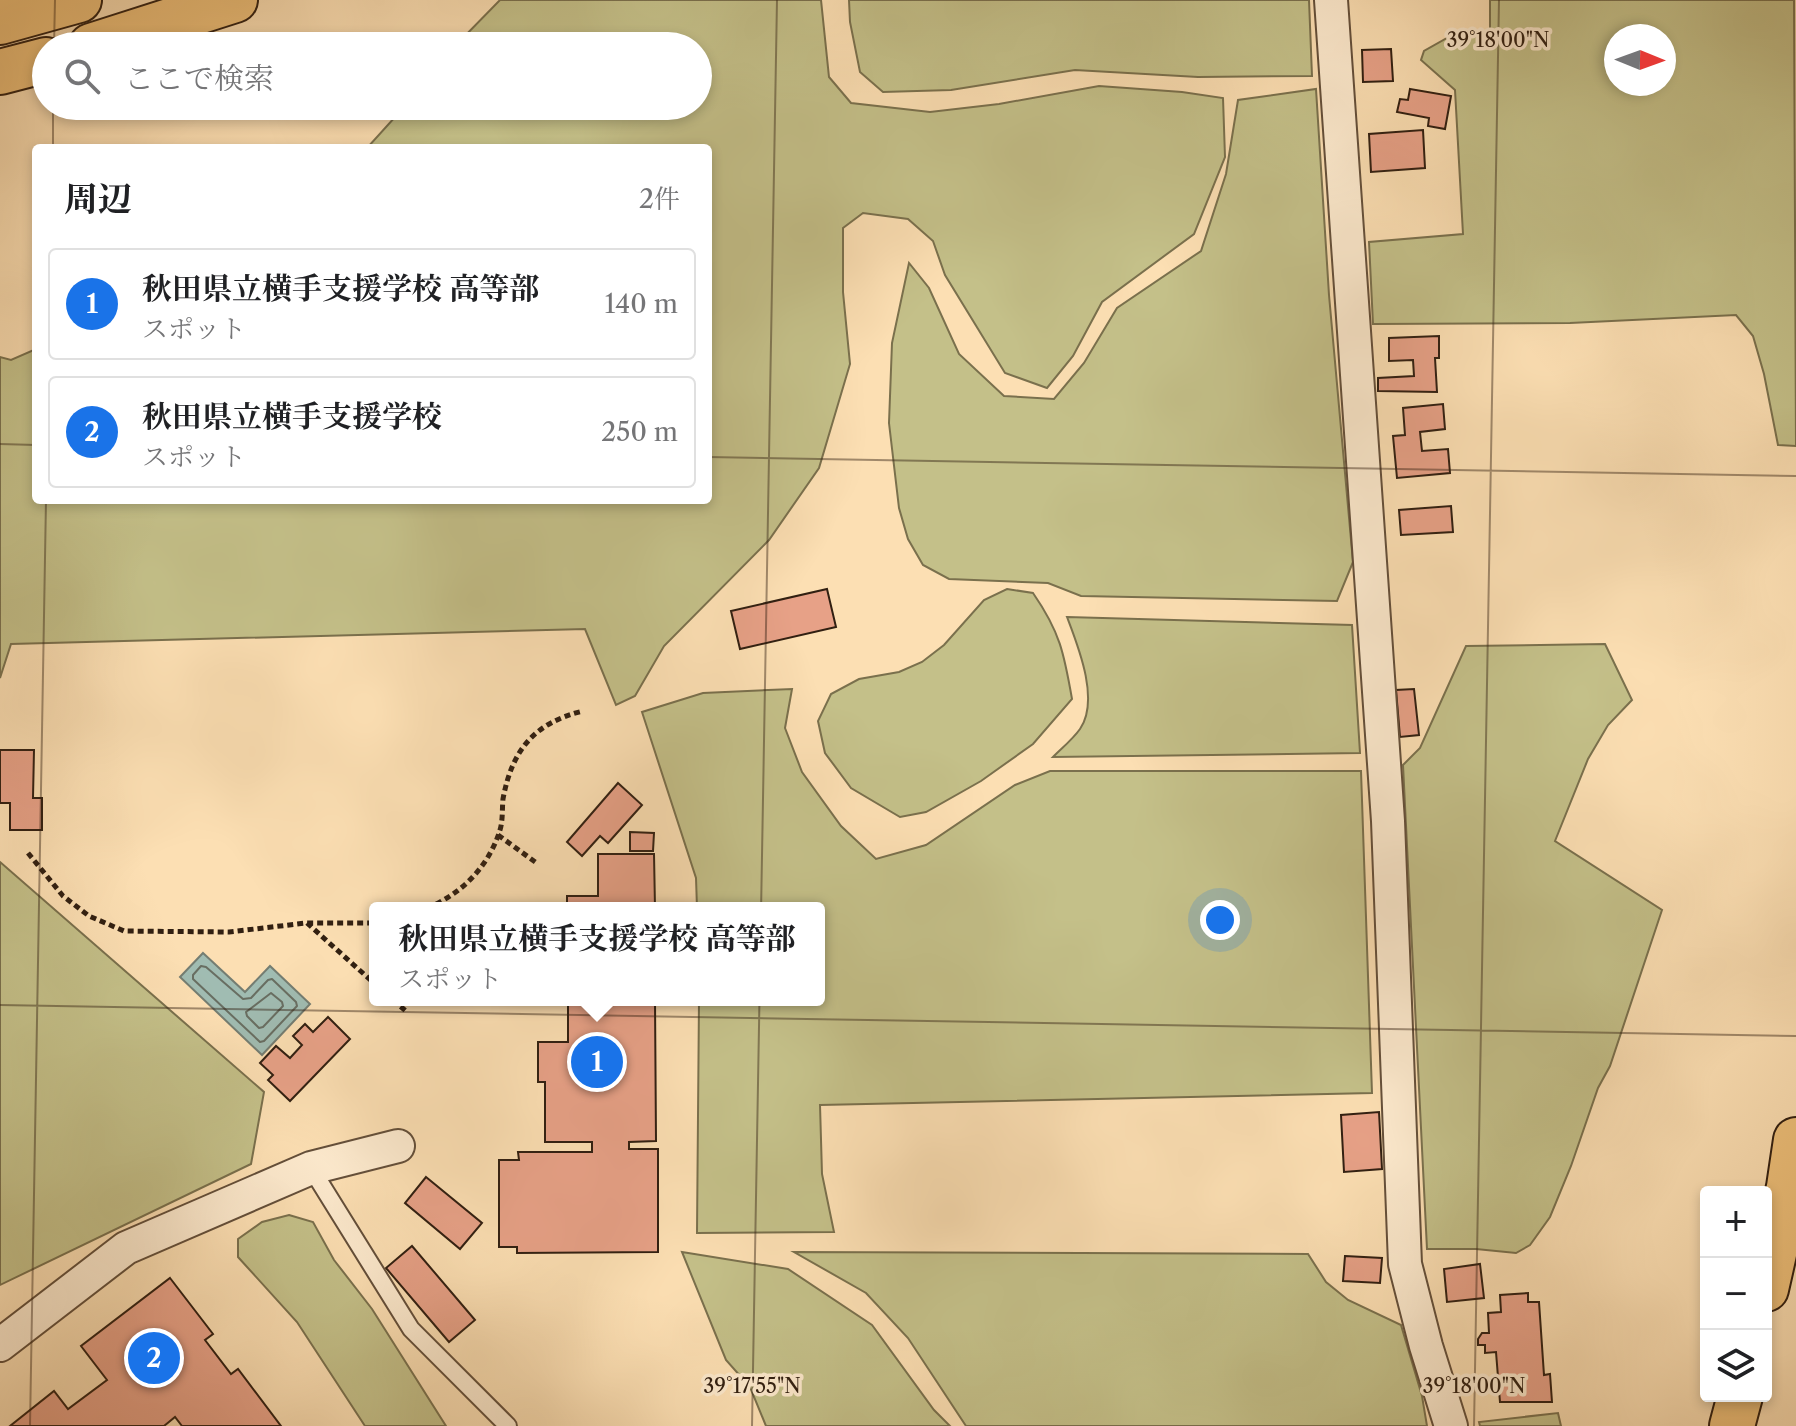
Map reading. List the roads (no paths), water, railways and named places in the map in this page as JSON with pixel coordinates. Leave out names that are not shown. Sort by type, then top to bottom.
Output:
[{"type":"main road","points":[[0,22],[79,0]]},
{"type":"main road","points":[[135,32],[235,0]]},
{"type":"main road","points":[[0,72],[32,64]]},
{"type":"main road","points":[[1772,1259],[1796,1140]]},
{"type":"main road","points":[[1732,1426],[1738,1402]]},
{"type":"street","points":[[1331,0],[1388,821],[1405,1264],[1451,1426]]},
{"type":"street","points":[[0,1345],[126,1248],[311,1168],[398,1146]]},
{"type":"lane","points":[[311,1168],[411,1329],[508,1426]]},
{"type":"water","points":[[203,953],[245,992],[270,966],[310,1004],[262,1055],[180,977]]},
{"type":"place","name":"秋田県立横手支援学校 高等部","points":[[597,1062]]},
{"type":"place","name":"秋田県立横手支援学校","points":[[154,1358]]}]
